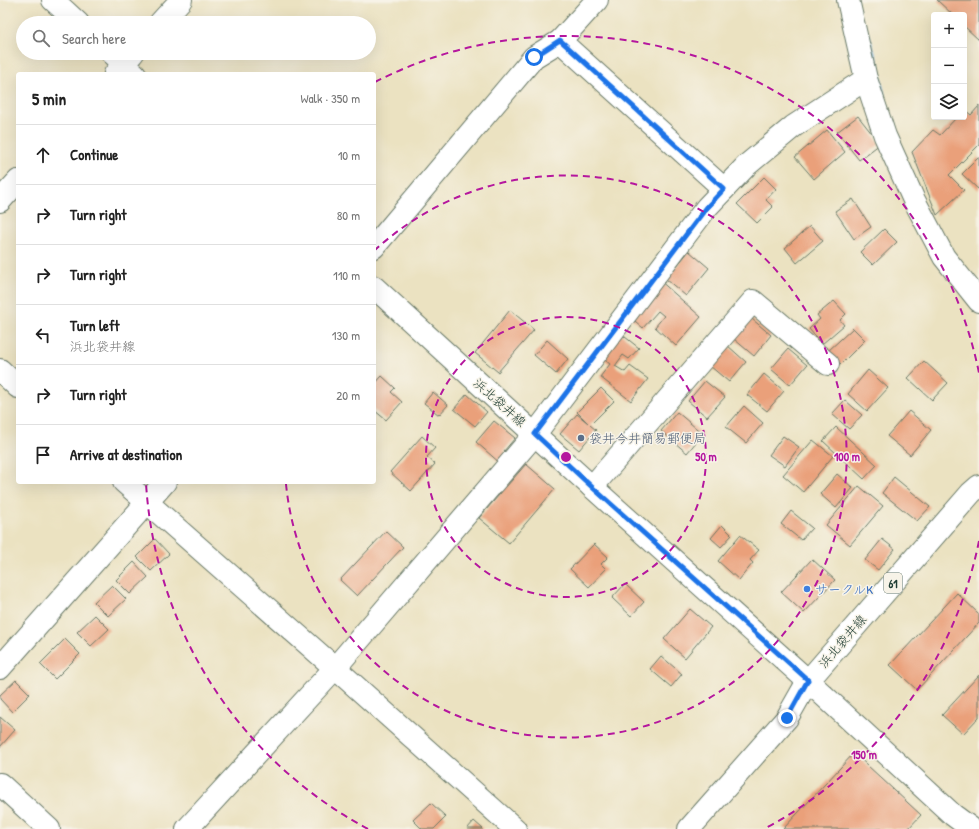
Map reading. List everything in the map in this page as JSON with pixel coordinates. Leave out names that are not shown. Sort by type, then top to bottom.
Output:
[{"type":"street","points":[[52,0],[70,16]]},
{"type":"street","points":[[166,16],[181,0]]},
{"type":"street","points":[[376,245],[534,57],[560,40],[597,0]]},
{"type":"street","points":[[848,0],[866,79],[885,136],[944,257],[979,301]]},
{"type":"street","points":[[560,40],[724,189]]},
{"type":"street","points":[[187,829],[335,668],[535,434],[702,213],[747,165],[794,126],[866,79]]},
{"type":"street","points":[[0,202],[16,184]]},
{"type":"street","name":"浜北袋井線","points":[[376,289],[592,487],[808,680],[971,493],[979,486]]},
{"type":"street","points":[[592,487],[752,302],[828,364]]},
{"type":"street","points":[[0,370],[16,384]]},
{"type":"street","points":[[126,484],[515,829]]},
{"type":"street","points":[[0,668],[163,484]]},
{"type":"street","points":[[689,829],[787,718],[808,680],[952,815],[972,829]]},
{"type":"street","points":[[0,784],[49,829]]},
{"type":"building","points":[[937,0],[979,0],[979,40],[967,29],[967,12],[950,12]]},
{"type":"building","points":[[979,106],[979,145],[949,175],[964,190],[937,215],[912,152],[933,130],[940,135],[954,120],[967,120],[967,112],[971,115]]},
{"type":"building","points":[[858,116],[880,144],[859,160],[837,132]]},
{"type":"building","points":[[827,130],[845,152],[814,179],[795,157]]},
{"type":"building","points":[[979,157],[979,190],[962,174]]},
{"type":"building","points":[[764,177],[776,189],[766,200],[773,207],[757,223],[737,204]]},
{"type":"building","points":[[853,199],[871,227],[854,239],[835,211]]},
{"type":"building","points":[[810,226],[823,241],[797,263],[785,248]]},
{"type":"building","points":[[884,229],[897,242],[873,265],[860,252]]},
{"type":"building","points":[[689,251],[709,268],[686,296],[666,279]]},
{"type":"building","points":[[658,279],[701,317],[676,346],[655,327],[664,316],[658,311],[643,328],[627,314]]},
{"type":"building","points":[[834,301],[846,314],[840,320],[844,325],[822,344],[809,329],[820,319],[817,315]]},
{"type":"building","points":[[510,310],[534,330],[498,372],[475,353]]},
{"type":"building","points":[[752,319],[771,335],[754,356],[734,339]]},
{"type":"building","points":[[853,328],[865,340],[841,364],[828,351]]},
{"type":"building","points":[[620,333],[639,348],[629,359],[623,355],[615,366],[625,372],[630,366],[648,379],[631,401],[600,377],[610,364],[601,357]]},
{"type":"building","points":[[547,340],[568,359],[556,374],[534,355]]},
{"type":"building","points":[[727,345],[746,362],[729,382],[710,366]]},
{"type":"building","points":[[788,349],[807,365],[790,385],[771,369]]},
{"type":"building","points":[[924,361],[948,383],[932,400],[908,378]]},
{"type":"building","points":[[868,370],[888,388],[867,411],[848,394]]},
{"type":"building","points":[[764,374],[784,391],[767,411],[747,395]]},
{"type":"building","points":[[382,376],[395,388],[391,392],[402,402],[386,420],[376,412],[376,383]]},
{"type":"building","points":[[705,381],[725,397],[707,417],[688,401]]},
{"type":"building","points":[[601,388],[614,401],[590,425],[596,430],[579,450],[560,434],[577,414],[588,423],[577,412]]},
{"type":"building","points":[[433,392],[448,405],[439,415],[424,403]]},
{"type":"building","points":[[467,394],[487,412],[475,426],[454,409]]},
{"type":"building","points":[[845,400],[862,415],[849,429],[832,414]]},
{"type":"building","points":[[744,406],[763,423],[746,443],[726,427]]},
{"type":"building","points":[[909,411],[931,430],[910,455],[887,436]]},
{"type":"building","points":[[677,412],[703,434],[687,453],[661,431]]},
{"type":"building","points":[[494,421],[515,438],[504,451],[509,455],[501,464],[476,442]]},
{"type":"building","points":[[836,427],[877,465],[864,479],[823,441]]},
{"type":"building","points":[[422,436],[435,448],[427,457],[435,464],[411,491],[390,472]]},
{"type":"building","points":[[783,436],[799,447],[785,466],[769,455]]},
{"type":"building","points":[[813,440],[833,456],[803,492],[783,475]]},
{"type":"building","points":[[526,464],[555,489],[509,543],[479,518]]},
{"type":"building","points":[[837,474],[853,488],[836,508],[820,494]]},
{"type":"building","points":[[894,477],[930,507],[917,521],[882,493]]},
{"type":"building","points":[[859,486],[883,506],[850,545],[826,525]]},
{"type":"building","points":[[791,511],[812,528],[801,540],[781,524]]},
{"type":"building","points":[[722,525],[732,535],[721,547],[711,538]]},
{"type":"building","points":[[386,531],[403,547],[357,596],[340,580]]},
{"type":"building","points":[[740,535],[759,550],[750,560],[753,563],[739,580],[718,561]]},
{"type":"building","points":[[155,539],[169,554],[151,571],[137,557]]},
{"type":"building","points":[[882,539],[895,549],[878,570],[865,560]]},
{"type":"building","points":[[594,544],[608,557],[601,564],[606,569],[589,587],[570,569]]},
{"type":"building","points":[[812,559],[835,580],[804,613],[781,592]]},
{"type":"building","points":[[134,562],[148,577],[130,594],[116,580]]},
{"type":"building","points":[[625,584],[644,602],[631,616],[612,598]]},
{"type":"building","points":[[112,585],[126,599],[108,616],[94,602]]},
{"type":"building","points":[[957,593],[979,614],[979,623],[917,690],[890,665]]},
{"type":"building","points":[[690,609],[711,627],[685,658],[664,639]]},
{"type":"building","points":[[95,615],[109,629],[91,646],[77,632]]},
{"type":"building","points":[[65,639],[80,654],[55,679],[40,664]]},
{"type":"building","points":[[661,656],[682,674],[671,687],[650,669]]},
{"type":"building","points":[[979,675],[979,717],[963,734],[942,715]]},
{"type":"building","points":[[16,680],[30,694],[12,712],[0,699],[0,695]]},
{"type":"building","points":[[0,717],[15,730],[0,747]]},
{"type":"building","points":[[854,753],[921,815],[908,829],[783,829]]},
{"type":"building","points":[[431,803],[446,817],[434,829],[422,829],[413,820]]},
{"type":"building","points":[[474,821],[483,829],[467,829]]},
{"type":"waterway","points":[[867,35],[876,64],[882,94]]},
{"type":"place","name":"袋井今井簡易郵便局","points":[[581,438]]},
{"type":"place","name":"サークルK","points":[[807,589]]},
{"type":"route","points":[[534,57],[560,40],[724,189],[707,207],[535,434],[592,487],[808,680],[787,718]]}]
